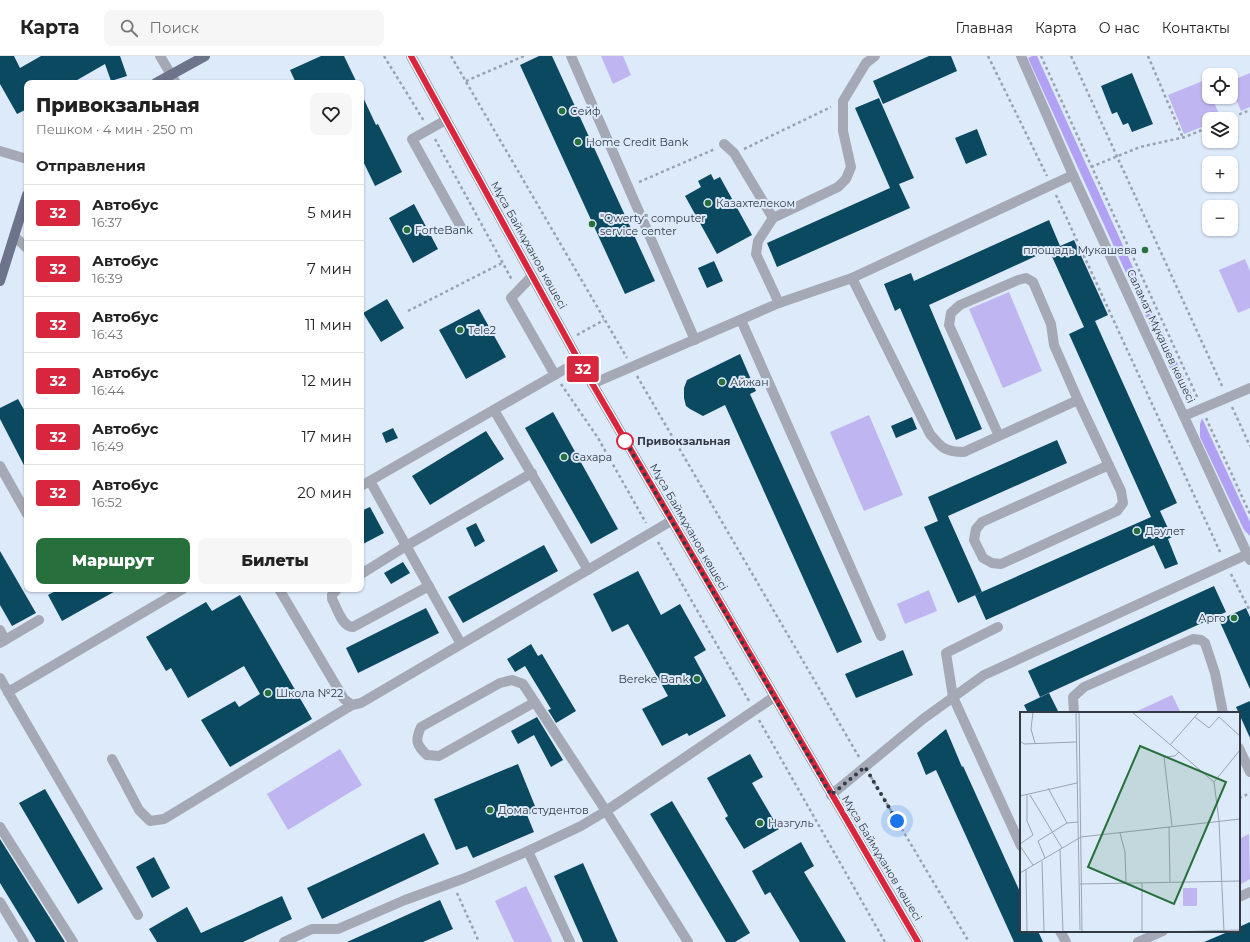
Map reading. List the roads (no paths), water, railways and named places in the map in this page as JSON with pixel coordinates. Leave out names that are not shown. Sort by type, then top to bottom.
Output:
[{"type":"main road","points":[[173,79],[205,56]]},
{"type":"main road","name":"Мұса Баймұханов көшесі","points":[[411,56],[592,384],[918,942]]},
{"type":"main road","points":[[0,281],[24,204]]},
{"type":"street","points":[[160,56],[173,79]]},
{"type":"street","points":[[571,56],[695,340]]},
{"type":"street","points":[[779,303],[756,254],[758,241],[772,218],[838,187],[846,179],[851,167],[842,131],[842,101],[866,63],[875,56]]},
{"type":"street","name":"Саламат Мұқашев көшесі","points":[[1021,56],[1073,175],[1249,555]]},
{"type":"street","points":[[446,120],[412,139],[462,229]]},
{"type":"street","points":[[724,144],[734,154],[772,218]]},
{"type":"street","points":[[0,151],[24,158]]},
{"type":"street","points":[[592,384],[779,303],[852,278],[1073,175]]},
{"type":"street","points":[[14,236],[24,245]]},
{"type":"street","points":[[532,276],[511,298],[555,375]]},
{"type":"street","points":[[852,278],[930,434],[941,448],[952,452],[964,452],[1078,400]]},
{"type":"street","points":[[998,436],[949,325],[951,313],[960,305],[1026,278],[1033,282],[1051,324],[1054,345],[1121,491],[1123,503],[1117,511],[1001,564],[992,563],[983,558],[974,540],[976,530],[982,522],[1109,465]]},
{"type":"street","points":[[741,320],[881,636]]},
{"type":"street","points":[[461,644],[406,546],[365,483],[579,361]]},
{"type":"street","points":[[1184,416],[1250,388]]},
{"type":"street","points":[[494,410],[588,570]]},
{"type":"street","points":[[0,466],[24,509]]},
{"type":"street","points":[[364,572],[532,473]]},
{"type":"street","points":[[112,759],[139,810],[150,821],[164,819],[352,705],[361,703],[671,521]]},
{"type":"street","points":[[831,795],[923,719],[984,675],[1226,563],[1249,555]]},
{"type":"street","points":[[334,592],[332,595],[332,599],[348,627],[353,627],[429,586]]},
{"type":"street","points":[[8,692],[178,592]]},
{"type":"street","points":[[281,592],[344,699],[352,705]]},
{"type":"street","points":[[0,630],[3,641],[39,620]]},
{"type":"street","points":[[998,627],[946,653],[954,697],[1020,844]]},
{"type":"street","points":[[1074,712],[1073,698],[1084,687],[1193,639],[1201,640],[1205,643],[1215,673],[1223,712]]},
{"type":"street","points":[[0,678],[138,915]]},
{"type":"street","points":[[535,702],[439,756],[427,755],[419,748],[417,736],[421,727],[500,683],[512,680],[523,684],[535,702],[606,811],[688,942]]},
{"type":"street","points":[[284,942],[312,929],[338,929],[405,900],[528,851],[580,826],[606,811],[774,696]]},
{"type":"street","points":[[1240,750],[1250,772]]},
{"type":"street","points":[[0,827],[73,942]]},
{"type":"street","points":[[528,851],[570,942]]},
{"type":"street","points":[[1240,897],[1250,892]]},
{"type":"street","points":[[0,902],[24,942]]},
{"type":"street","points":[[1061,932],[1066,942]]},
{"type":"street","points":[[1138,942],[1161,932]]},
{"type":"place","name":"Сейф","points":[[562,111]]},
{"type":"place","name":"Home Credit Bank","points":[[578,142]]},
{"type":"place","name":"Казахтелеком","points":[[708,203]]},
{"type":"place","name":"\"Qwerty\" computer service center","points":[[592,224]]},
{"type":"place","name":"ForteBank","points":[[407,230]]},
{"type":"place","name":"площадь Мукашева","points":[[1145,250]]},
{"type":"place","name":"Tele2","points":[[460,330]]},
{"type":"place","name":"Айжан","points":[[722,382]]},
{"type":"place","name":"Привокзальная","points":[[625,441]]},
{"type":"place","name":"Сахара","points":[[564,457]]},
{"type":"place","name":"Дәулет","points":[[1137,531]]},
{"type":"place","name":"Арго","points":[[1234,618]]},
{"type":"place","name":"Bereke Bank","points":[[697,679]]},
{"type":"place","name":"Школа №22","points":[[268,693]]},
{"type":"place","name":"Дома студентов","points":[[490,810]]},
{"type":"place","name":"Назгуль","points":[[760,823]]}]
